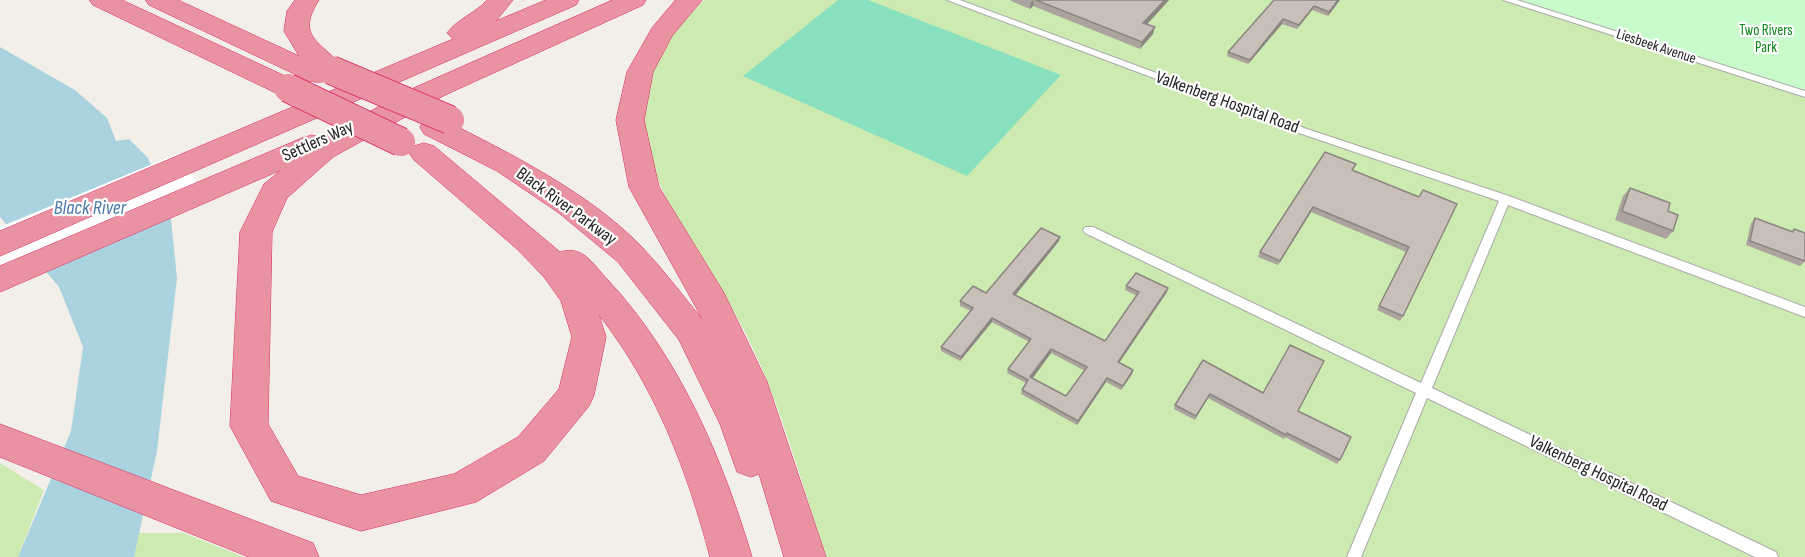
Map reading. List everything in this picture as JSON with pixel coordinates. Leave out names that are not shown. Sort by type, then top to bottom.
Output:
[{"type":"highway","name":"Black River Parkway","points":[[102,0],[288,88],[427,136],[475,134],[507,164],[570,205],[628,254],[692,331],[739,424],[783,557]]},
{"type":"highway","name":"Black River Parkway","points":[[158,0],[325,72],[427,136],[560,248],[617,314],[669,395],[700,460],[731,557]]},
{"type":"highway","points":[[306,0],[299,10],[295,28],[301,44],[325,72]]},
{"type":"highway","points":[[373,84],[423,51],[486,17],[501,0]]},
{"type":"highway","name":"Settlers Way","points":[[0,244],[567,0]]},
{"type":"highway","name":"Settlers Way","points":[[1,279],[203,194],[634,0]]},
{"type":"highway","points":[[690,0],[661,33],[640,72],[630,120],[644,187],[712,302],[749,382],[805,557]]},
{"type":"highway","points":[[427,136],[556,268],[577,298],[589,337],[576,395],[531,449],[462,490],[361,513],[285,489],[249,426],[256,232],[275,192],[323,150],[435,89]]},
{"type":"highway","points":[[0,440],[298,557]]},
{"type":"lane","name":"Valkenberg Hospital Road","points":[[952,0],[1303,131],[1504,200],[1805,312]]},
{"type":"lane","name":"Liesbeek Avenue","points":[[1508,0],[1805,94]]},
{"type":"lane","points":[[1354,557],[1504,200]]},
{"type":"lane","name":"Valkenberg Hospital Road","points":[[1089,230],[1772,557]]},
{"type":"green space","points":[[704,0],[1805,0],[1805,557],[826,557],[789,442],[757,357],[720,287],[671,206],[653,167],[644,127],[647,87],[666,44]]},
{"type":"green space","points":[[838,0],[868,0],[1061,75],[967,176],[743,76]]},
{"type":"green space","name":"Two Rivers Park","points":[[1508,0],[1805,0],[1805,94]]},
{"type":"green space","points":[[0,463],[44,490],[18,557],[0,557]]},
{"type":"green space","points":[[139,533],[184,533],[244,557],[134,557]]},
{"type":"water","name":"Black River","points":[[0,47],[75,90],[107,118],[116,141],[129,139],[148,158],[170,210],[177,278],[157,451],[134,557],[18,557],[71,431],[83,347],[59,287],[0,217]]},
{"type":"pier","points":[[179,153],[208,201],[0,271],[0,227]]},
{"type":"building","points":[[1036,0],[1165,0],[1143,23],[1155,27],[1142,42]]},
{"type":"building","points":[[1274,0],[1338,0],[1329,12],[1314,6],[1299,25],[1283,19],[1250,60],[1228,52]]},
{"type":"building","points":[[1325,152],[1356,164],[1352,170],[1419,197],[1423,190],[1457,204],[1403,316],[1379,306],[1409,247],[1313,207],[1280,261],[1260,252]]},
{"type":"building","points":[[1630,188],[1670,203],[1668,211],[1678,215],[1673,231],[1622,211]]},
{"type":"building","points":[[1755,218],[1793,232],[1794,229],[1805,233],[1805,261],[1750,241]]},
{"type":"building","points":[[1041,228],[1060,237],[1013,294],[1105,341],[1139,292],[1126,286],[1136,273],[1168,288],[1118,362],[1133,370],[1123,386],[1107,378],[1078,421],[1022,390],[1028,380],[1008,369],[1031,339],[992,318],[961,357],[941,347],[973,308],[960,301],[973,286],[986,293]],"holes":[[[1051,349],[1087,367],[1066,396],[1030,377]]]},
{"type":"building","points":[[1290,345],[1324,361],[1298,411],[1351,437],[1340,460],[1287,433],[1286,435],[1210,394],[1196,416],[1175,405],[1203,360],[1263,393]]}]
